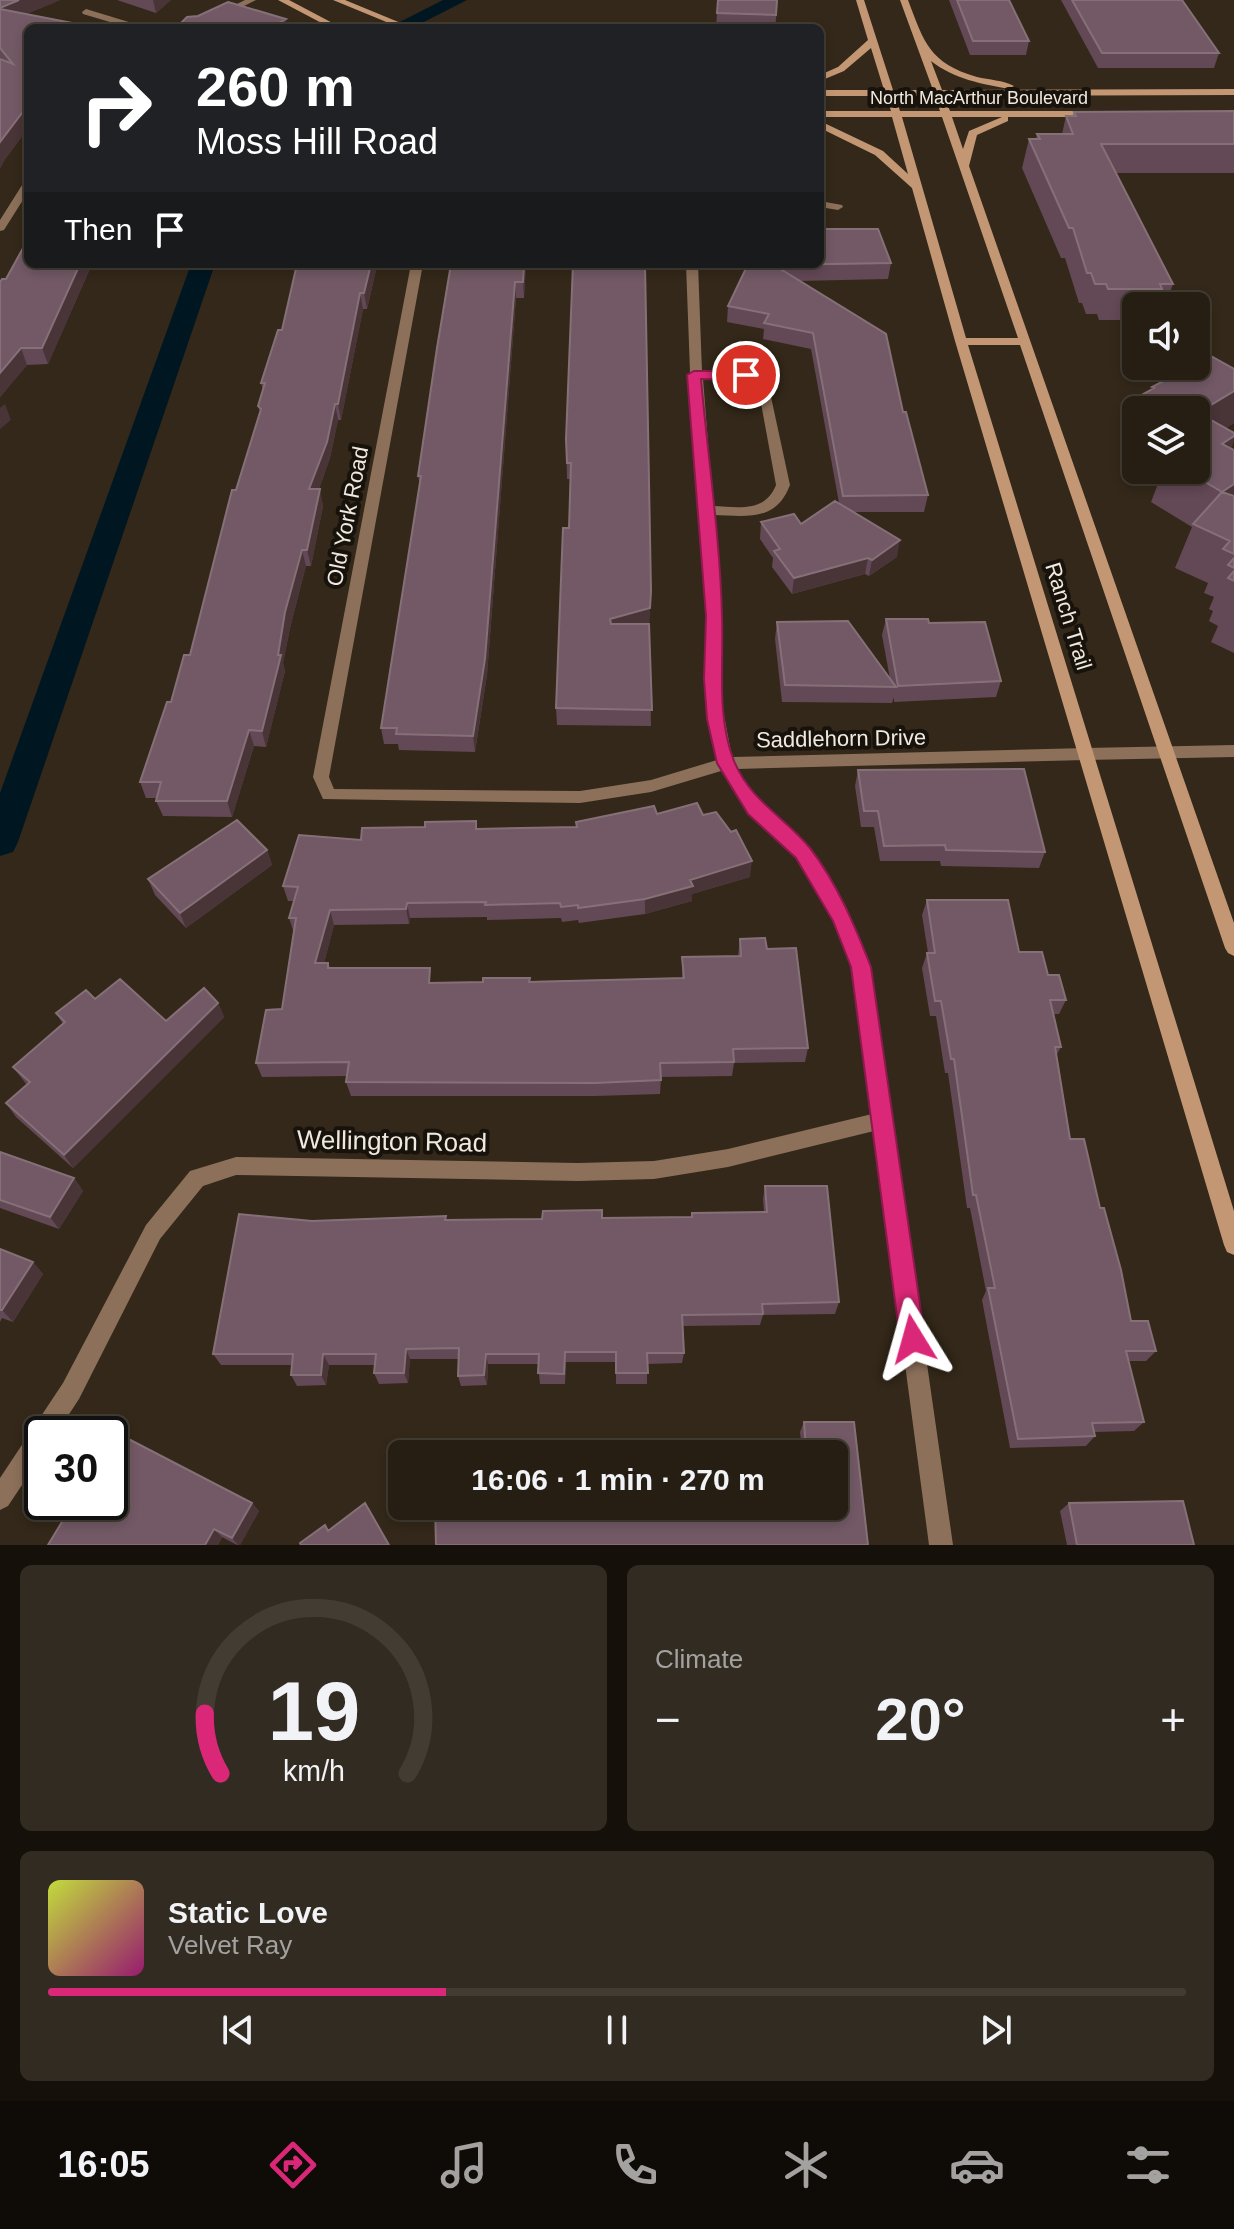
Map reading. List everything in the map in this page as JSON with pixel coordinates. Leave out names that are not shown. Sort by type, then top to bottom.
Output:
[{"type":"main road","points":[[282,0],[329,24]]},
{"type":"main road","points":[[337,0],[398,24]]},
{"type":"main road","name":"Ranch Trail","points":[[860,0],[1234,1245]]},
{"type":"main road","name":"Ranch Trail","points":[[904,0],[965,167],[1234,948]]},
{"type":"main road","points":[[824,76],[841,69],[873,41]]},
{"type":"main road","points":[[919,42],[934,61],[952,72],[974,80],[1042,93]]},
{"type":"main road","name":"North MacArthur Boulevard","points":[[824,93],[1234,92]]},
{"type":"main road","name":"North MacArthur Boulevard","points":[[824,114],[1099,114]]},
{"type":"main road","points":[[965,167],[972,133],[1004,119],[1039,114]]},
{"type":"main road","points":[[824,126],[879,153],[918,188]]},
{"type":"main road","points":[[961,341],[1025,342]]},
{"type":"street","points":[[201,24],[252,0]]},
{"type":"street","points":[[86,12],[126,24]]},
{"type":"street","points":[[0,228],[24,190]]},
{"type":"street","points":[[824,205],[838,207]]},
{"type":"street","name":"Old York Road","points":[[321,777],[416,268]]},
{"type":"street","points":[[692,268],[694,375],[714,616],[712,679],[716,719],[726,763],[754,809],[802,853],[842,918],[861,967],[941,1545]]},
{"type":"street","points":[[694,375],[755,377],[764,386],[783,485],[780,497],[772,507],[707,510]]},
{"type":"street","name":"Saddlehorn Drive","points":[[321,777],[329,795],[580,797],[651,786],[726,763],[1234,751]]},
{"type":"street","name":"Wellington Road","points":[[54,1416],[71,1391],[153,1232],[197,1178],[236,1166],[578,1172],[654,1170],[728,1158],[882,1120]]},
{"type":"street","name":"Wellington Road","points":[[0,1498],[24,1461]]},
{"type":"building","points":[[0,0],[19,0],[0,8]]},
{"type":"building","points":[[718,0],[777,0],[776,15],[717,13]]},
{"type":"building","points":[[957,0],[1009,0],[1029,41],[973,41]]},
{"type":"building","points":[[1072,0],[1182,0],[1219,53],[1102,53]]},
{"type":"building","points":[[228,2],[286,19],[277,24],[180,24],[187,17],[198,16]]},
{"type":"building","points":[[0,9],[77,24],[24,24],[24,110],[0,142],[0,59],[13,64],[0,48]]},
{"type":"building","points":[[1234,111],[1234,144],[1101,144],[1173,284],[1160,284],[1162,289],[1108,289],[1106,284],[1095,284],[1091,273],[1087,273],[1073,228],[1069,228],[1029,139],[1040,139],[1037,134],[1073,134],[1066,116],[1076,116],[1074,112]]},
{"type":"building","points":[[824,229],[878,229],[891,263],[824,264]]},
{"type":"building","points":[[24,246],[24,268],[78,268],[42,348],[21,348],[0,373],[0,282],[6,279]]},
{"type":"building","points":[[296,268],[370,268],[364,293],[360,293],[338,404],[335,404],[327,442],[309,489],[320,489],[307,550],[302,550],[285,612],[278,655],[281,655],[262,731],[249,730],[227,801],[156,801],[161,782],[140,782],[167,702],[171,702],[184,655],[190,655],[232,490],[236,490],[261,409],[258,406],[265,383],[261,383],[278,330],[282,330]]},
{"type":"building","points":[[450,268],[524,268],[523,282],[515,282],[485,659],[473,736],[396,734],[397,728],[381,728],[421,476],[418,476]]},
{"type":"building","points":[[573,268],[645,268],[650,608],[610,619],[611,624],[649,624],[652,710],[556,708],[563,528],[569,528],[571,463],[567,463]]},
{"type":"building","points":[[746,268],[779,268],[886,334],[903,412],[906,412],[928,495],[843,496],[813,333],[764,323],[769,314],[728,306]]},
{"type":"building","points":[[1210,357],[1234,369],[1234,391],[1210,406],[1210,396],[1140,396],[1165,380],[1210,380]]},
{"type":"building","points":[[1210,419],[1234,433],[1222,444],[1234,450],[1234,484],[1222,492],[1209,484]]},
{"type":"building","points":[[1222,492],[1234,496],[1234,554],[1223,549],[1230,541],[1193,524]]},
{"type":"building","points":[[835,501],[900,540],[872,560],[868,558],[794,578],[774,551],[780,549],[761,522],[794,514],[801,524]]},
{"type":"building","points":[[886,619],[928,619],[929,623],[985,622],[1001,681],[898,686]]},
{"type":"building","points":[[848,621],[896,687],[785,685],[777,622]]},
{"type":"building","points":[[1024,769],[1045,852],[946,850],[945,845],[884,846],[878,811],[864,811],[858,770]]},
{"type":"building","points":[[697,803],[703,815],[716,812],[731,832],[736,830],[752,861],[690,880],[693,886],[645,899],[578,908],[578,905],[561,907],[560,903],[485,905],[486,902],[407,903],[406,909],[330,910],[315,963],[328,963],[328,968],[430,968],[429,983],[483,982],[483,978],[530,978],[529,982],[684,978],[682,957],[741,956],[740,939],[765,938],[767,949],[796,948],[808,1048],[733,1049],[734,1062],[660,1063],[661,1080],[595,1083],[346,1082],[349,1062],[256,1063],[266,1010],[282,1009],[296,918],[289,918],[298,887],[283,886],[299,835],[361,840],[362,828],[425,827],[425,822],[476,821],[476,829],[577,827],[576,822],[654,806],[657,814]]},
{"type":"building","points":[[237,820],[267,850],[180,913],[148,879]]},
{"type":"building","points":[[927,900],[1008,900],[1019,952],[1042,952],[1048,975],[1059,975],[1066,1000],[1050,1000],[1061,1047],[1055,1047],[1070,1139],[1084,1139],[1100,1208],[1104,1208],[1121,1270],[1131,1321],[1148,1321],[1156,1351],[1126,1351],[1144,1422],[1092,1423],[1095,1436],[1018,1439],[988,1288],[995,1288],[976,1195],[973,1195],[954,1059],[951,1059],[941,1001],[935,1001],[927,953],[935,953]]},
{"type":"building","points":[[120,979],[166,1021],[204,988],[218,1003],[64,1155],[6,1103],[30,1082],[13,1067],[65,1022],[56,1013],[86,990],[95,999]]},
{"type":"building","points":[[0,1152],[74,1178],[50,1217],[0,1200]]},
{"type":"building","points":[[765,1186],[827,1186],[839,1302],[762,1304],[763,1314],[682,1315],[684,1353],[647,1353],[648,1373],[616,1373],[616,1352],[565,1352],[564,1374],[538,1373],[539,1354],[486,1354],[484,1375],[458,1376],[459,1348],[406,1349],[404,1373],[374,1373],[376,1354],[323,1354],[321,1375],[291,1375],[293,1354],[213,1354],[239,1214],[312,1221],[446,1216],[445,1220],[542,1219],[543,1211],[602,1210],[602,1218],[692,1217],[692,1213],[767,1212]]},
{"type":"building","points":[[0,1249],[33,1262],[2,1310],[0,1310]]},
{"type":"building","points":[[804,1422],[854,1422],[868,1545],[436,1545],[435,1520],[848,1520],[848,1440],[805,1440]]},
{"type":"building","points":[[128,1439],[252,1503],[232,1538],[214,1529],[205,1545],[48,1545],[63,1520],[128,1520]]},
{"type":"building","points":[[1183,1501],[1194,1545],[1077,1545],[1069,1503]]},
{"type":"building","points":[[365,1503],[389,1545],[301,1545],[325,1525],[328,1531]]},
{"type":"waterway","points":[[406,24],[458,0]]},
{"type":"waterway","points":[[0,842],[202,268]]},
{"type":"route","points":[[746,375],[694,375],[714,616],[712,679],[716,719],[726,763],[754,809],[802,853],[842,918],[861,967],[913,1339]]}]
